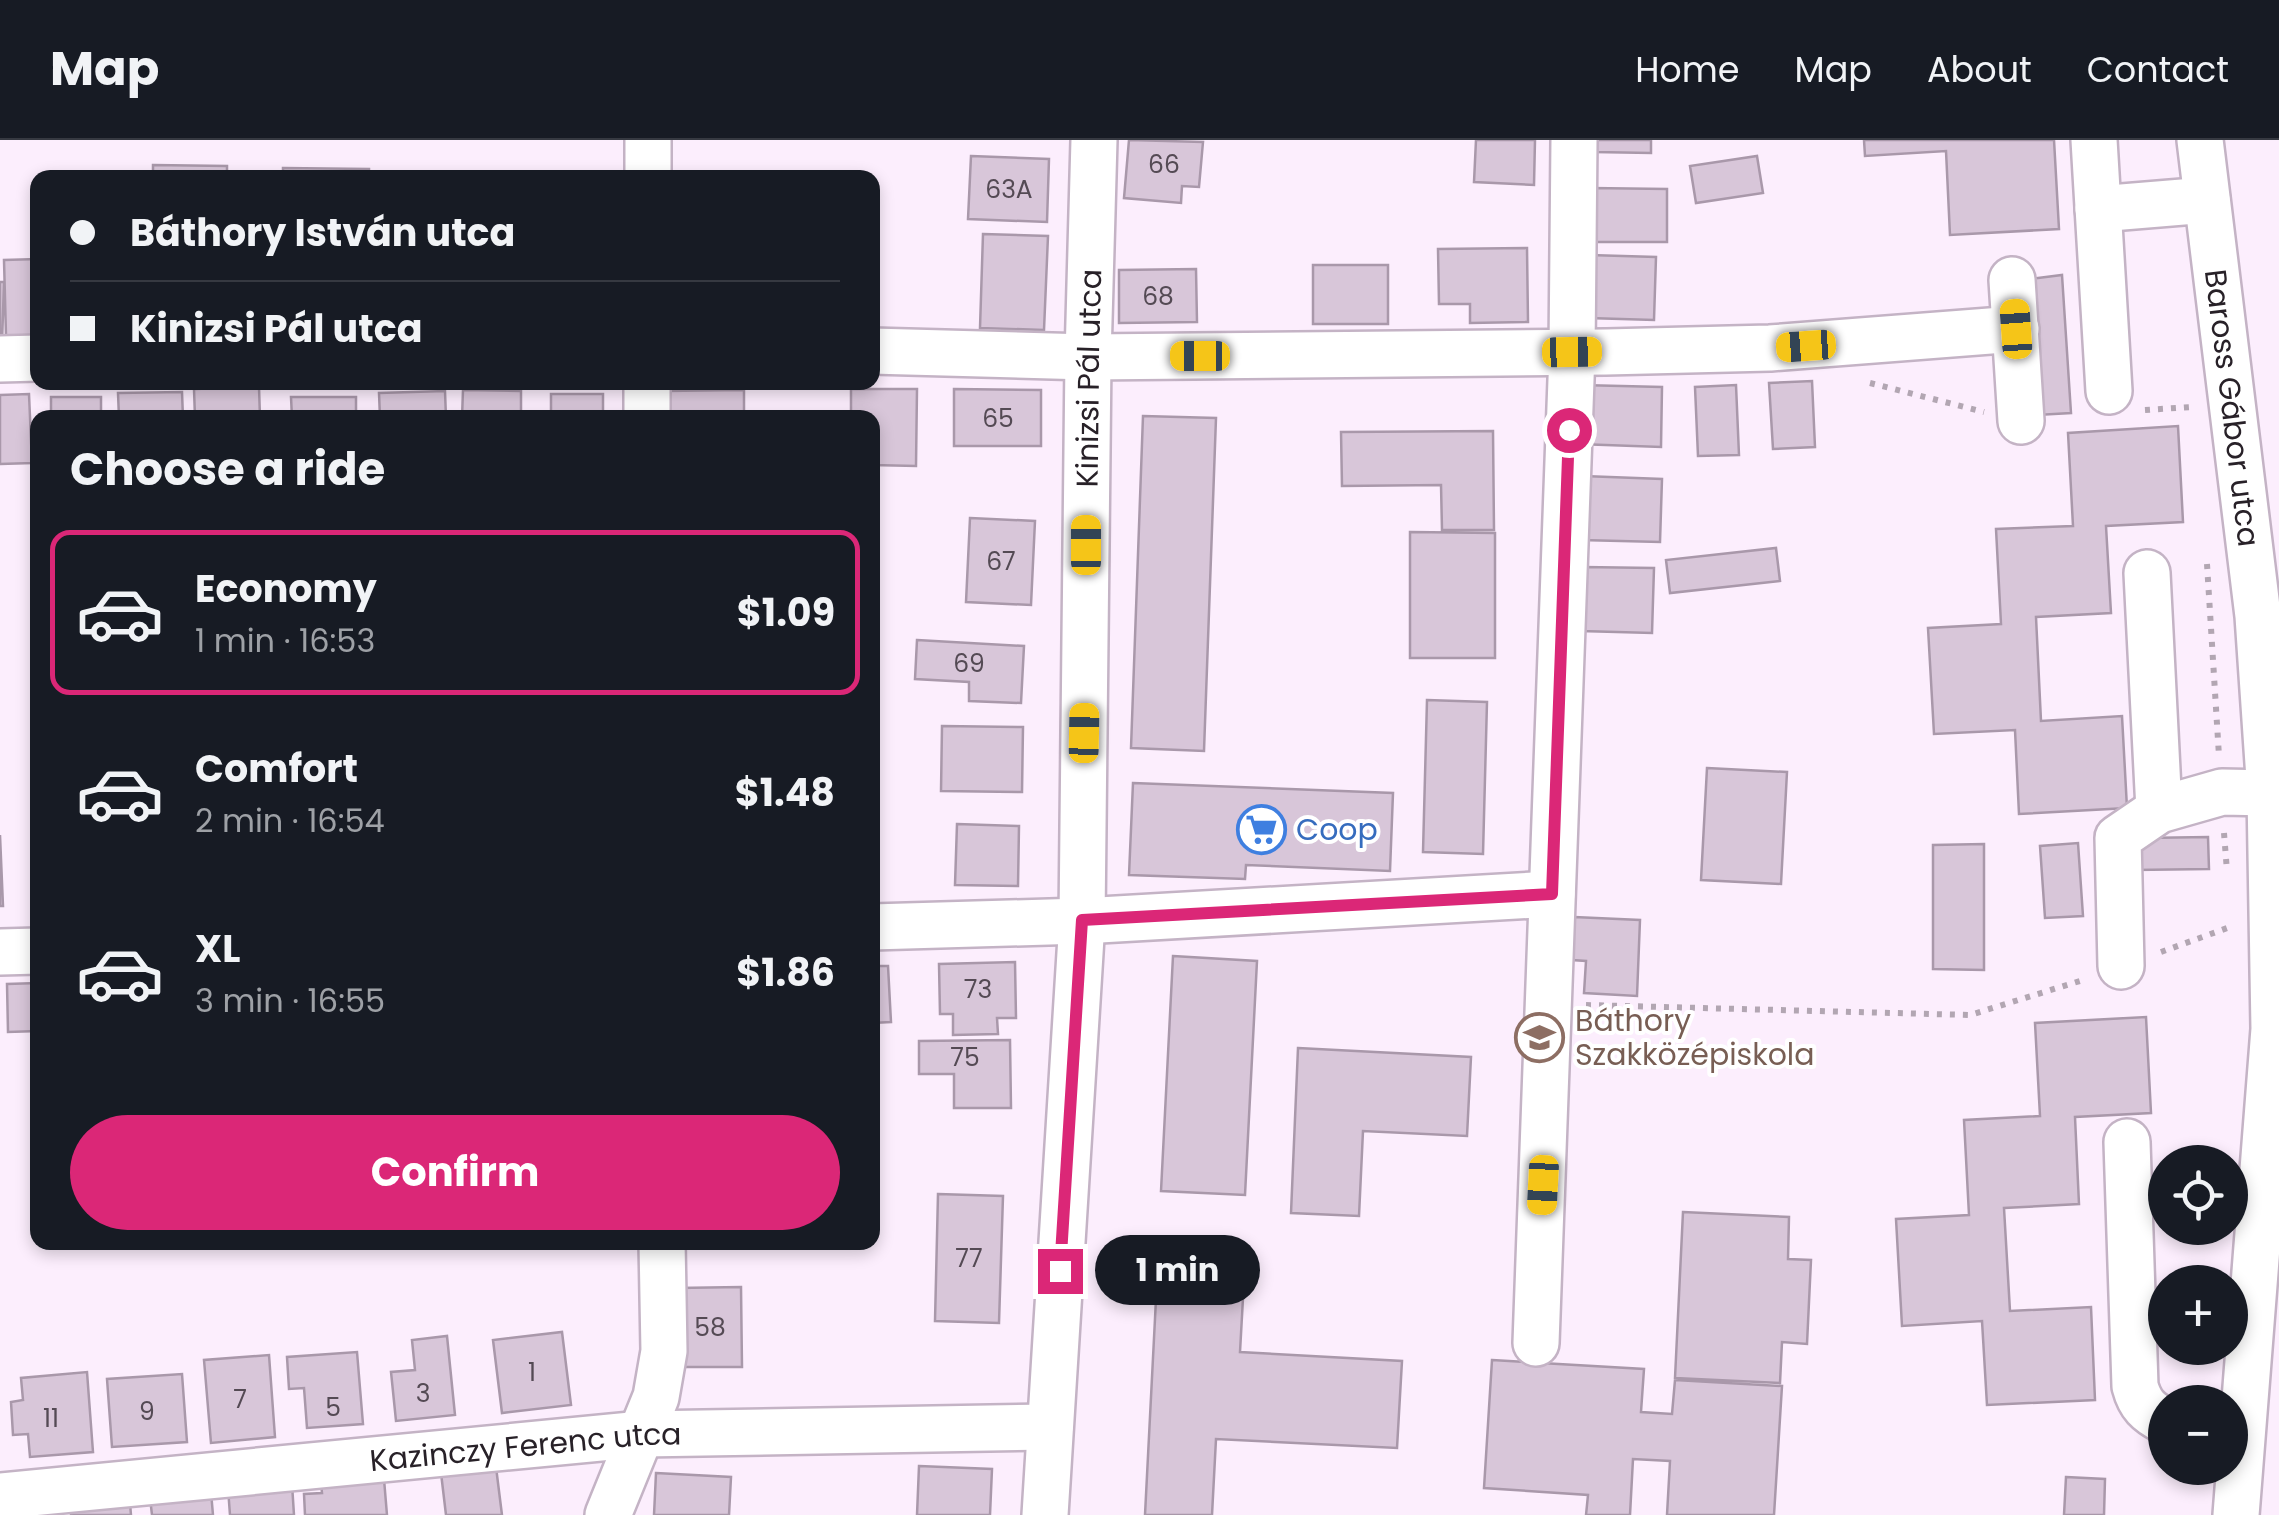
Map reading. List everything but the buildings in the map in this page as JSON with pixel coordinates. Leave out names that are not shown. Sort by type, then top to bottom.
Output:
[{"type":"street","points":[[648,140],[648,170]]},
{"type":"street","name":"Kinizsi Pál utca","points":[[1045,1515],[1082,920],[1094,140]]},
{"type":"street","points":[[1536,1343],[1572,352],[1574,140]]},
{"type":"street","points":[[2094,140],[2109,391]]},
{"type":"street","name":"Baross Gábor utca","points":[[2200,140],[2264,543],[2269,616],[2277,1030],[2241,1385]]},
{"type":"street","points":[[2098,209],[2208,200]]},
{"type":"street","points":[[2012,280],[2020,420]]},
{"type":"street","points":[[880,351],[1088,357],[1572,352],[1770,348],[2016,329]]},
{"type":"street","points":[[0,359],[30,358]]},
{"type":"street","points":[[2147,573],[2159,810]]},
{"type":"street","points":[[2121,966],[2118,838],[2159,810],[2222,792],[2270,793]]},
{"type":"street","points":[[880,927],[1082,920],[1552,894]]},
{"type":"street","points":[[0,952],[30,951]]},
{"type":"street","points":[[2127,1142],[2135,1386],[2138,1401],[2148,1411]]},
{"type":"street","points":[[608,1515],[656,1397],[664,1351],[662,1250]]},
{"type":"street","name":"Kazinczy Ferenc utca","points":[[0,1496],[642,1434],[1050,1426]]},
{"type":"street","name":"Baross Gábor utca","points":[[2236,1485],[2236,1515]]},
{"type":"path","points":[[2206,560],[2228,888]]},
{"type":"path","points":[[2229,908],[2230,927]]},
{"type":"path","points":[[1550,1004],[1970,1015],[2053,991]]},
{"type":"place","name":"Coop","points":[[1261,829]]},
{"type":"place","name":"Báthory Szakközépiskola","points":[[1540,1037]]},
{"type":"route","points":[[1060,1271],[1082,920],[1552,894],[1569,430]]}]
